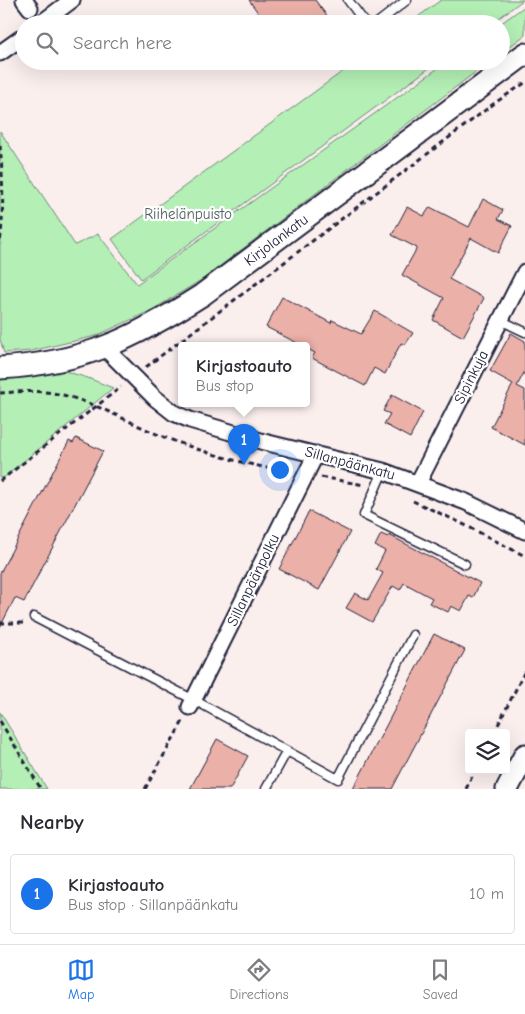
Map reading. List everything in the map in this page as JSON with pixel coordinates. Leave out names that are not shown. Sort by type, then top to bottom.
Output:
[{"type":"main road","name":"Kirjolankatu","points":[[510,65],[525,54]]},
{"type":"main road","name":"Kirjolankatu","points":[[0,368],[46,364],[77,357],[105,348],[143,330],[202,295],[504,70]]},
{"type":"main road","points":[[507,789],[525,755]]},
{"type":"street","points":[[52,15],[72,0]]},
{"type":"street","points":[[0,53],[15,42]]},
{"type":"street","name":"Sipinkuja","points":[[418,482],[525,272]]},
{"type":"street","name":"Sillanpäänkatu","points":[[105,348],[164,407],[182,416],[264,442],[383,471],[418,482],[466,502],[525,531]]},
{"type":"street","name":"Sillanpäänpolku","points":[[192,703],[316,454]]},
{"type":"lane","points":[[348,0],[359,15]]},
{"type":"lane","points":[[388,15],[407,0]]},
{"type":"lane","points":[[500,320],[525,332]]},
{"type":"lane","points":[[383,471],[364,515],[465,564]]},
{"type":"lane","points":[[34,617],[192,703],[338,779],[413,635]]},
{"type":"lane","points":[[266,789],[287,751]]},
{"type":"path","points":[[180,342],[496,102],[525,83]]},
{"type":"path","points":[[0,145],[4,207],[0,244]]},
{"type":"path","points":[[0,481],[178,344]]},
{"type":"path","points":[[0,393],[51,393],[75,398],[98,406],[161,435],[232,460],[376,488]]},
{"type":"path","points":[[411,500],[525,556]]},
{"type":"path","points":[[0,623],[25,623]]},
{"type":"path","points":[[496,729],[525,671]]},
{"type":"path","points":[[145,789],[192,703]]},
{"type":"path","points":[[0,721],[41,789]]},
{"type":"path","points":[[466,789],[473,774]]},
{"type":"green space","points":[[441,0],[523,0],[503,15],[420,15]]},
{"type":"green space","points":[[525,6],[525,35],[510,46],[510,17]]},
{"type":"green space","name":"Riihelänpuisto","points":[[345,70],[427,70],[141,279],[112,239]]},
{"type":"green space","points":[[435,70],[478,70],[203,279],[152,310],[96,336],[31,351],[4,353],[0,339],[0,131],[75,245],[98,234],[137,284]]},
{"type":"green space","points":[[48,366],[113,388],[0,481],[0,370]]},
{"type":"green space","points":[[0,712],[47,789],[0,789]]},
{"type":"building","points":[[249,0],[315,0],[326,15],[260,15]]},
{"type":"building","points":[[483,199],[503,210],[498,219],[512,226],[498,253],[471,238],[449,279],[484,298],[463,337],[433,320],[444,298],[402,275],[417,248],[392,235],[407,207],[424,216],[430,207],[469,227]]},
{"type":"building","points":[[282,297],[331,323],[332,320],[361,334],[375,311],[413,333],[405,345],[401,343],[385,374],[374,368],[365,386],[312,358],[315,353],[310,350],[310,342],[295,342],[266,327]]},
{"type":"building","points":[[511,333],[525,341],[525,371],[517,386],[525,390],[525,445],[491,427],[513,384],[490,371]]},
{"type":"building","points":[[392,395],[423,412],[410,438],[384,424],[390,414],[383,411]]},
{"type":"building","points":[[76,438],[103,451],[24,602],[15,598],[0,627],[0,573],[69,441],[73,443]]},
{"type":"building","points":[[309,511],[350,532],[319,590],[279,569]]},
{"type":"building","points":[[381,534],[388,537],[389,535],[480,583],[473,598],[469,596],[461,611],[451,606],[448,612],[429,603],[432,598],[404,583],[400,590],[393,586],[372,622],[346,608],[355,593],[368,600],[383,573],[376,569],[385,551],[375,546]]},
{"type":"building","points":[[434,634],[465,650],[392,789],[353,789]]},
{"type":"building","points":[[217,739],[248,756],[230,789],[190,789]]},
{"type":"place","name":"Kirjastoauto","points":[[244,465]]}]
